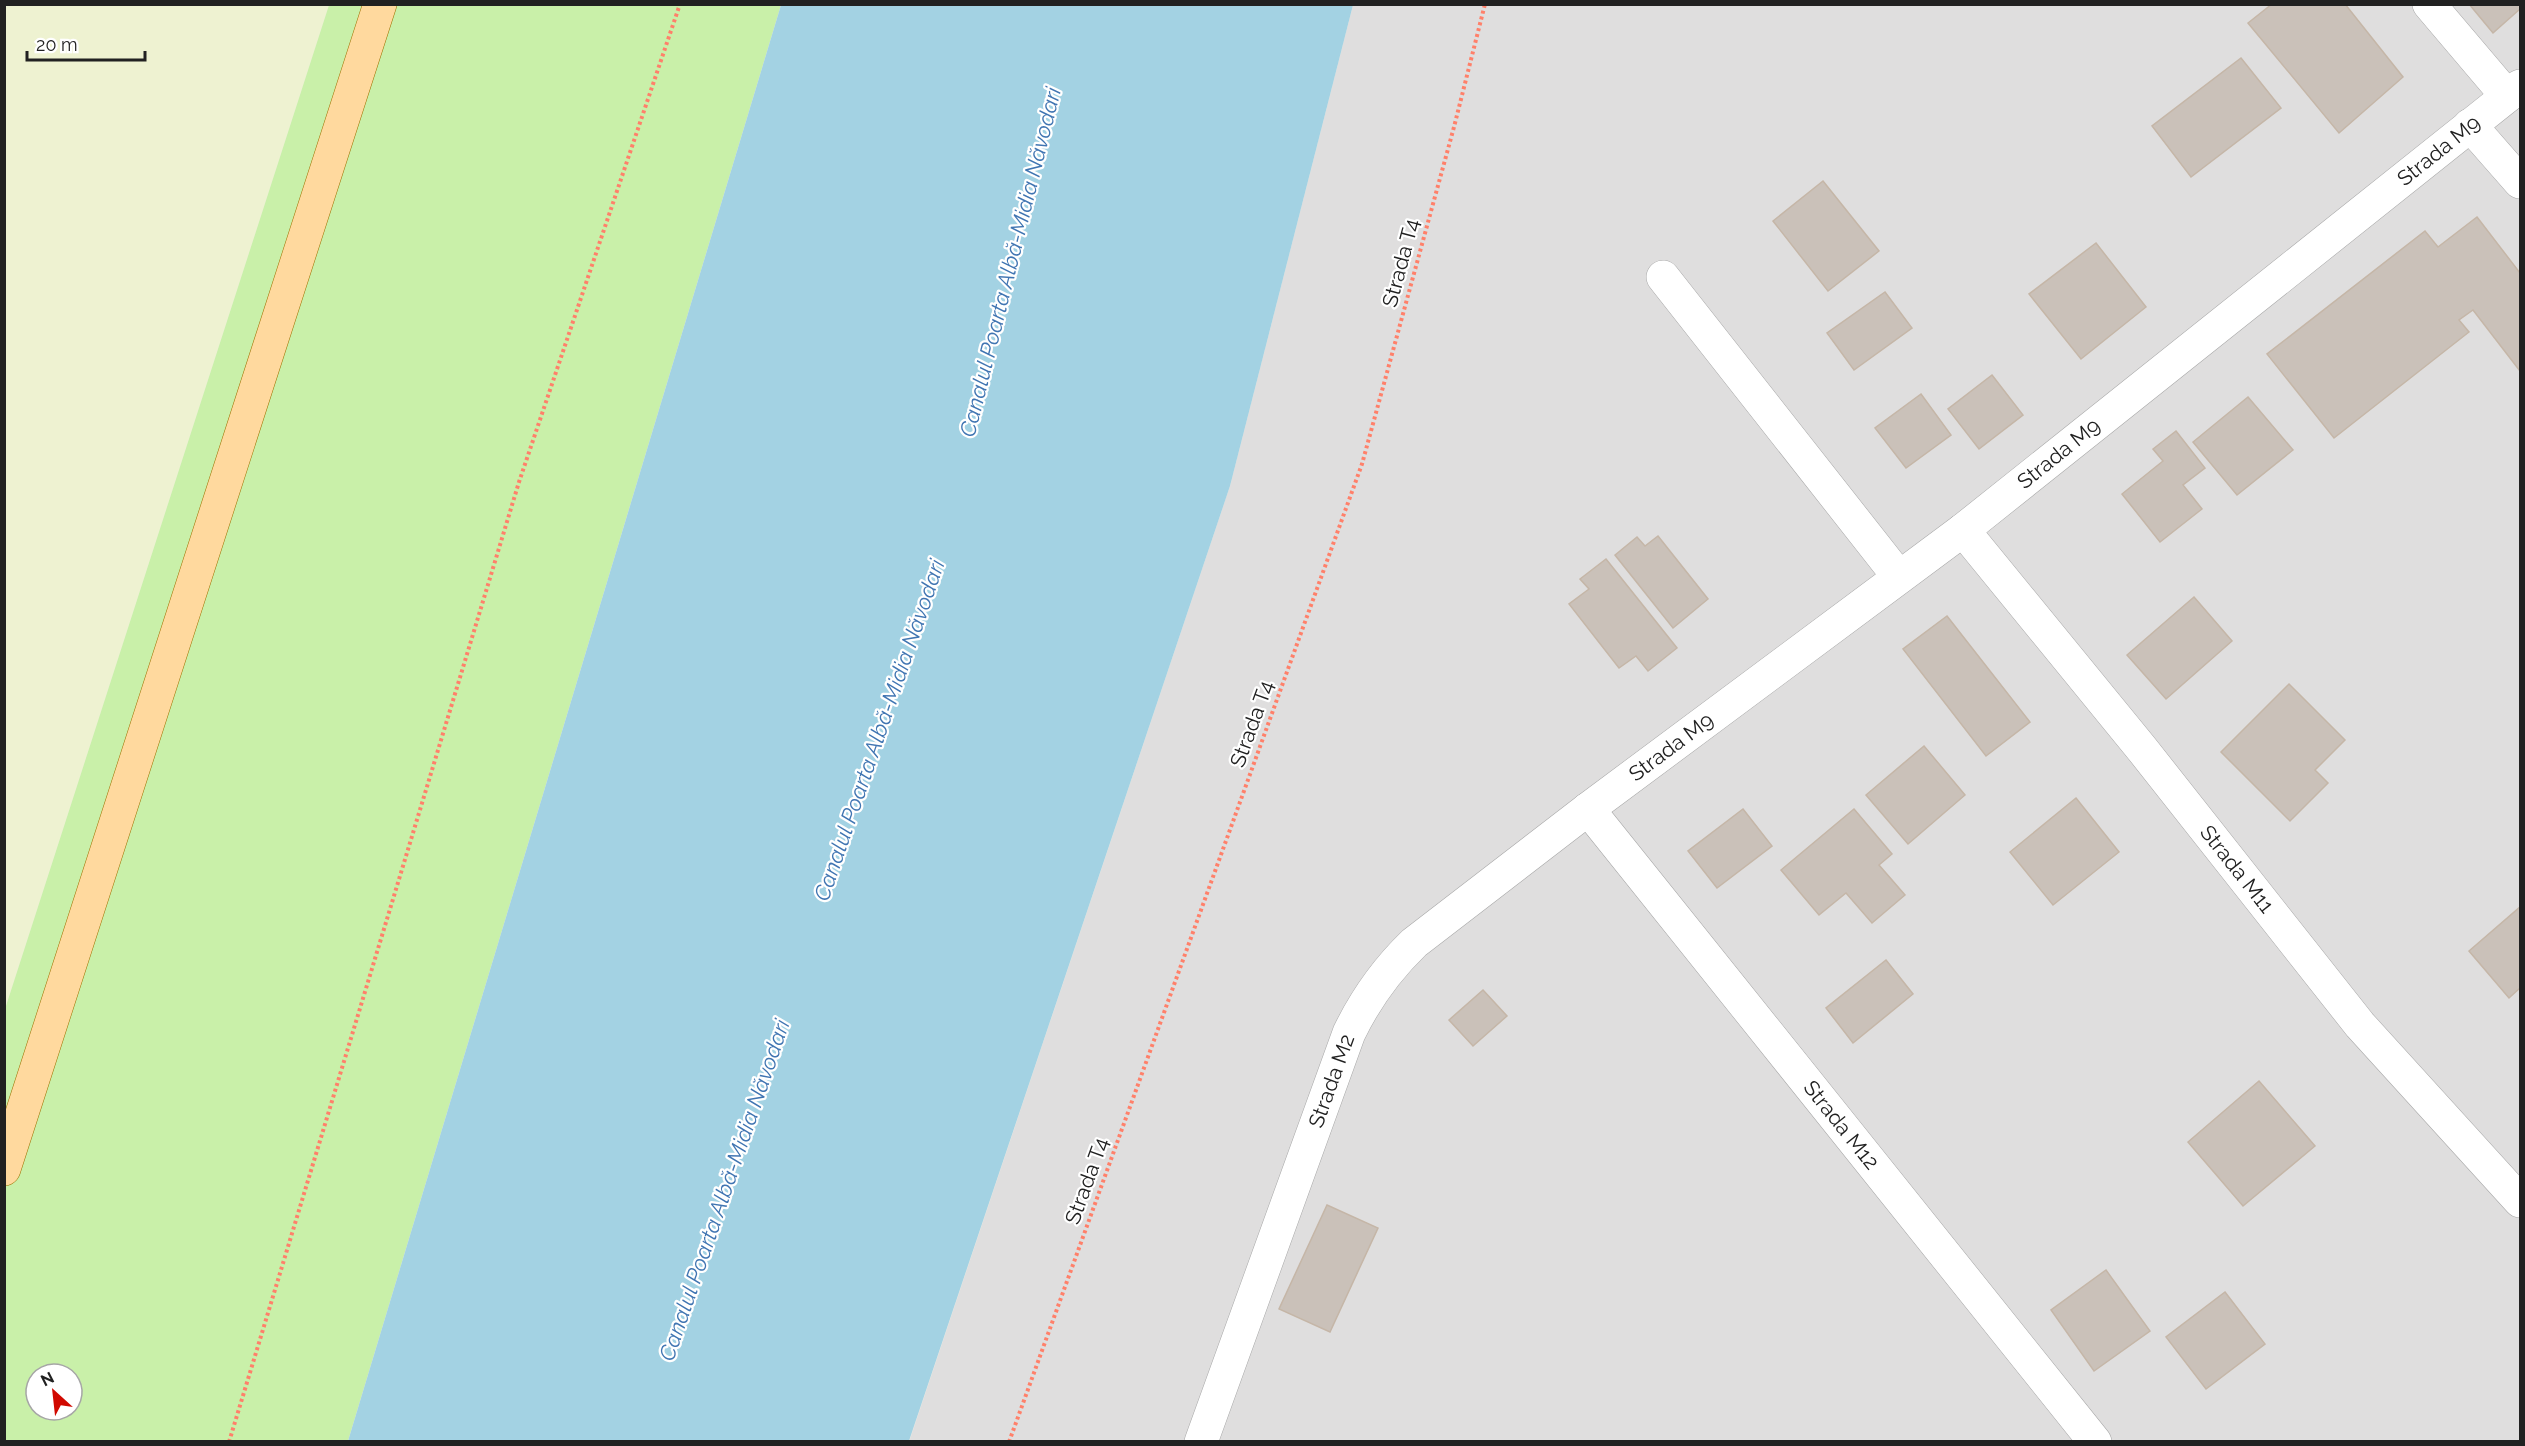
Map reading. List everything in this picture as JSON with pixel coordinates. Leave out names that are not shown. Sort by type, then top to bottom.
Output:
[{"type":"main road","points":[[4,1169],[380,4]]},
{"type":"street","points":[[2429,4],[2514,91]]},
{"type":"street","name":"Strada M9","points":[[1588,809],[1963,530],[2514,91]]},
{"type":"street","points":[[2470,125],[2520,182]]},
{"type":"street","points":[[1663,277],[1899,577]]},
{"type":"street","name":"Strada M11","points":[[1963,530],[2142,749],[2360,1025],[2520,1201]]},
{"type":"street","name":"Strada M2","points":[[1203,1440],[1349,1033],[1366,1001],[1389,967],[1414,943],[1588,809]]},
{"type":"street","name":"Strada M12","points":[[1588,809],[2095,1442]]},
{"type":"path","points":[[229,1442],[519,482],[680,4]]},
{"type":"path","name":"Strada T4","points":[[1009,1442],[1362,464],[1485,4]]},
{"type":"shaded area","points":[[1353,5],[2520,5],[2520,1441],[909,1442],[1230,486]]},
{"type":"green space","points":[[5,5],[329,5],[5,1009]]},
{"type":"green space","points":[[329,5],[781,5],[348,1441],[5,1442],[5,1009]]},
{"type":"water","name":"Canalul Poarta Albă-Midia Năvodari","points":[[781,5],[1353,5],[1230,486],[909,1441],[348,1441]]},
{"type":"building","points":[[2272,4],[2345,4],[2403,77],[2339,133],[2248,23]]},
{"type":"building","points":[[2469,4],[2520,4],[2520,9],[2493,33]]},
{"type":"building","points":[[2241,58],[2281,108],[2191,177],[2152,126]]},
{"type":"building","points":[[1823,181],[1879,251],[1828,291],[1773,221]]},
{"type":"building","points":[[2477,217],[2520,273],[2520,371],[2473,310],[2459,320],[2469,332],[2334,438],[2267,354],[2425,231],[2438,247]]},
{"type":"building","points":[[2096,243],[2146,307],[2081,359],[2029,294]]},
{"type":"building","points":[[1885,292],[1912,328],[1854,370],[1827,333]]},
{"type":"building","points":[[1992,375],[2023,415],[1979,449],[1948,409]]},
{"type":"building","points":[[1921,394],[1951,435],[1906,468],[1875,428]]},
{"type":"building","points":[[2248,397],[2293,450],[2237,495],[2193,442]]},
{"type":"building","points":[[2176,431],[2205,468],[2183,485],[2202,509],[2160,542],[2122,494],[2163,461],[2153,449]]},
{"type":"building","points":[[1658,536],[1708,599],[1673,628],[1615,555],[1637,537],[1645,546]]},
{"type":"building","points":[[1606,559],[1677,648],[1648,671],[1636,656],[1619,668],[1569,604],[1589,589],[1580,579]]},
{"type":"building","points":[[2194,597],[2232,641],[2166,699],[2127,655]]},
{"type":"building","points":[[1947,616],[2030,722],[1986,756],[1903,649]]},
{"type":"building","points":[[2289,684],[2345,740],[2315,770],[2328,783],[2290,821],[2221,752]]},
{"type":"building","points":[[1924,746],[1965,795],[1908,844],[1866,795]]},
{"type":"building","points":[[2076,798],[2119,852],[2053,905],[2010,852]]},
{"type":"building","points":[[1743,809],[1772,846],[1717,888],[1688,851]]},
{"type":"building","points":[[1854,809],[1892,854],[1879,865],[1905,895],[1872,923],[1846,893],[1819,915],[1781,870]]},
{"type":"building","points":[[2520,907],[2520,988],[2509,998],[2469,951]]},
{"type":"building","points":[[1886,960],[1913,994],[1853,1043],[1826,1008]]},
{"type":"building","points":[[1483,990],[1507,1016],[1473,1046],[1449,1020]]},
{"type":"building","points":[[2259,1081],[2315,1146],[2243,1206],[2188,1142]]},
{"type":"building","points":[[1327,1205],[1378,1228],[1330,1332],[1279,1309]]},
{"type":"building","points":[[2106,1270],[2150,1331],[2094,1371],[2051,1310]]},
{"type":"building","points":[[2225,1292],[2265,1344],[2206,1389],[2166,1337]]}]
